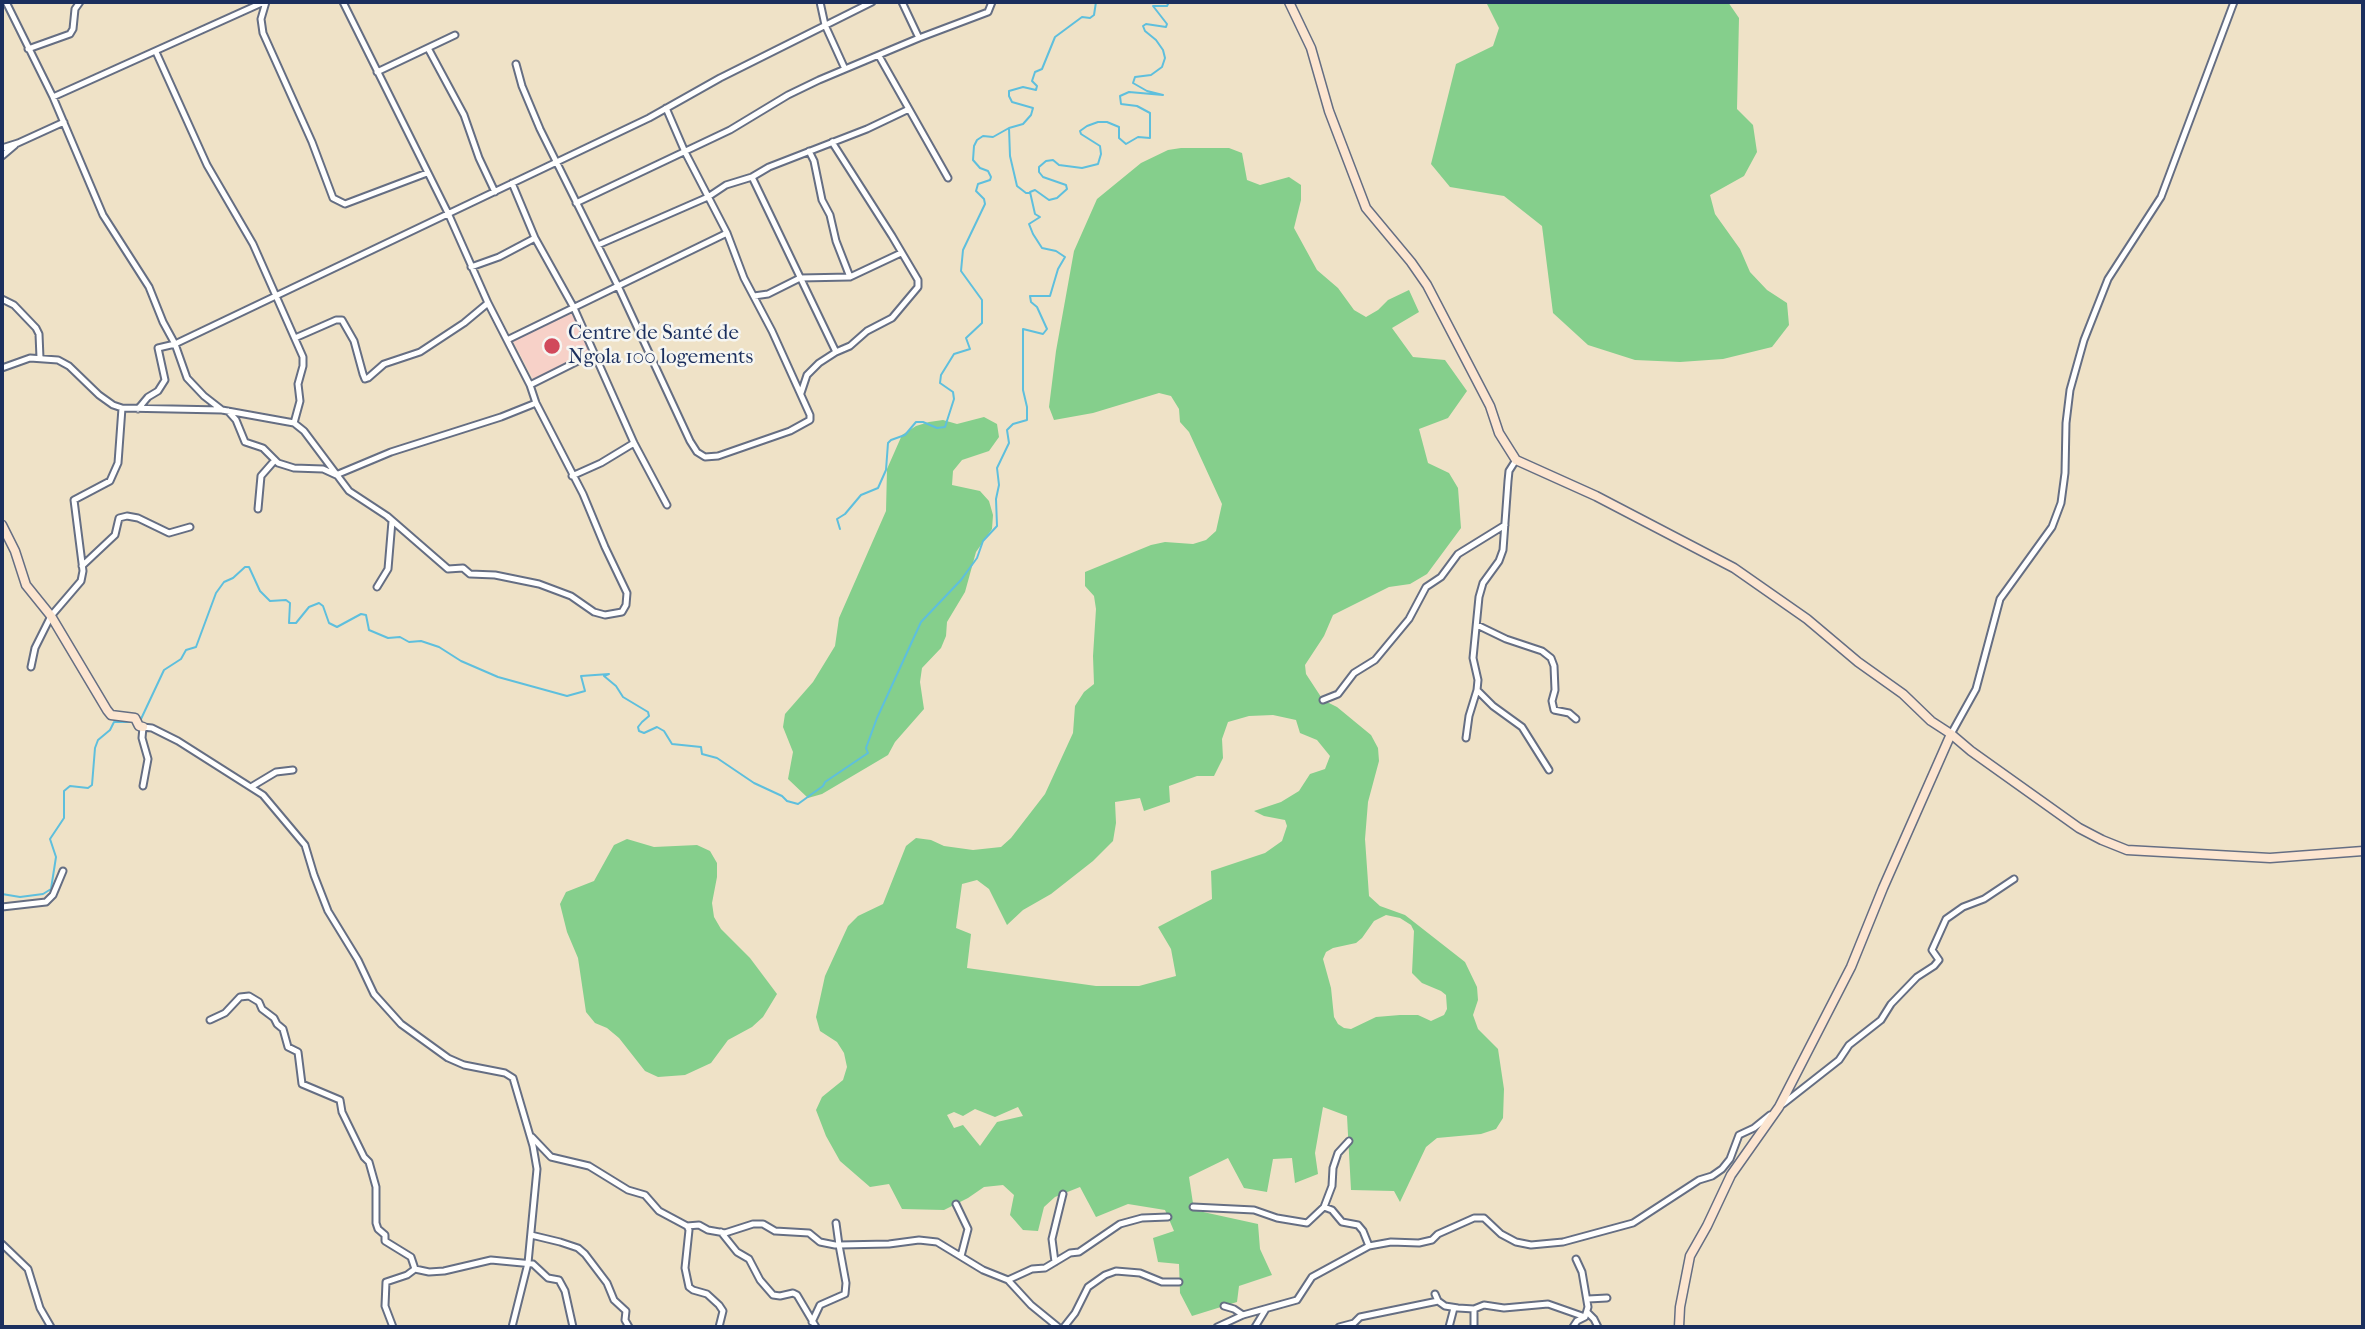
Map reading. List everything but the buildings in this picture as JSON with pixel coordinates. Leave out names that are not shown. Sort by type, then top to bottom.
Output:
[{"type":"street","points":[[6,2],[53,97],[103,215],[149,287],[187,378],[204,396],[236,419],[245,442],[263,447],[275,460],[294,468],[315,467],[336,475],[391,452],[536,404]]},
{"type":"street","points":[[28,49],[69,34],[73,29],[75,9],[80,2]]},
{"type":"street","points":[[53,97],[265,2]]},
{"type":"street","points":[[265,2],[261,19],[263,33],[312,142],[333,198],[338,203],[345,204],[427,173]]},
{"type":"street","points":[[2,368],[14,362],[40,358],[58,360],[69,366],[99,395],[122,408],[225,411],[294,423],[304,431],[356,498],[392,521],[449,569],[463,568],[470,574],[495,575],[539,584],[571,596],[594,612],[605,615],[622,612],[627,593],[536,404],[530,385],[471,267],[448,213],[343,2]]},
{"type":"street","points":[[820,2],[825,25],[845,69]]},
{"type":"street","points":[[138,409],[158,391],[165,380],[158,348],[174,344],[557,162],[872,2]]},
{"type":"street","points":[[902,2],[919,38]]},
{"type":"street","points":[[576,203],[730,130],[789,94],[919,38],[988,12],[992,2]]},
{"type":"street","points":[[1290,2],[1311,48],[1329,111],[1366,208],[1411,261],[1427,285],[1485,396],[1499,433],[1516,460],[1596,496],[1734,568],[1807,619],[1971,751],[2079,828],[2102,840],[2127,850],[2270,858],[2363,851]]},
{"type":"street","points":[[1679,1327],[1690,1256],[1731,1175],[1779,1107],[1851,967],[1951,734],[1976,690],[2000,599],[2052,527],[2061,503],[2065,473],[2070,390],[2084,340],[2108,279],[2161,197],[2234,2]]},
{"type":"street","points":[[377,72],[429,50],[456,35]]},
{"type":"street","points":[[429,50],[464,115],[479,158],[495,192]]},
{"type":"street","points":[[156,52],[207,164],[253,244],[303,357],[298,384],[300,401],[294,423]]},
{"type":"street","points":[[879,56],[948,178]]},
{"type":"street","points":[[516,64],[527,98],[697,452],[705,457],[718,456],[802,425],[810,420],[810,415],[744,278],[727,233],[685,152],[666,108]]},
{"type":"street","points":[[598,245],[769,167],[909,109]]},
{"type":"street","points":[[2,148],[64,122]]},
{"type":"street","points":[[801,393],[807,375],[819,363],[892,318],[918,287],[918,280],[832,142]]},
{"type":"street","points":[[2,156],[18,143]]},
{"type":"street","points":[[810,151],[822,200],[830,215],[836,241],[850,277]]},
{"type":"street","points":[[752,177],[836,352]]},
{"type":"street","points":[[512,183],[534,238],[574,308],[634,443],[667,505]]},
{"type":"street","points":[[507,340],[727,233]]},
{"type":"street","points":[[471,267],[499,257],[534,238]]},
{"type":"street","points":[[754,296],[768,294],[800,278],[850,277],[901,253]]},
{"type":"street","points":[[2,299],[14,305],[36,328],[39,334],[40,358]]},
{"type":"street","points":[[295,338],[342,320],[354,341],[365,379],[384,364],[420,352],[464,323],[488,303]]},
{"type":"street","points":[[530,385],[594,353]]},
{"type":"street","points":[[31,667],[35,648],[51,616],[81,581],[82,566],[74,500],[110,481],[118,463],[122,408]]},
{"type":"street","points":[[572,476],[601,463],[634,443]]},
{"type":"street","points":[[258,509],[261,476],[275,460]]},
{"type":"street","points":[[1466,738],[1477,691],[1478,680],[1473,658],[1479,597],[1483,583],[1503,550],[1509,471],[1516,460]]},
{"type":"street","points":[[82,566],[115,534],[119,518],[138,518],[169,533],[190,527]]},
{"type":"street","points":[[377,587],[388,569],[392,521]]},
{"type":"street","points":[[2,525],[15,551],[26,584],[51,616],[111,715],[168,735],[265,798],[306,845],[316,882],[328,911],[358,960],[374,994],[401,1024],[448,1058],[464,1065],[511,1075],[519,1091],[537,1169],[528,1264],[512,1327]]},
{"type":"street","points":[[1323,700],[1343,690],[1354,673],[1375,660],[1409,619],[1426,587],[1441,577],[1458,554],[1505,525]]},
{"type":"street","points":[[1477,625],[1506,639],[1542,651],[1551,658],[1554,666],[1554,710],[1569,713],[1576,719]]},
{"type":"street","points":[[1477,691],[1522,727],[1549,770]]},
{"type":"street","points":[[139,724],[148,759],[143,786]]},
{"type":"street","points":[[251,787],[276,772],[293,770]]},
{"type":"street","points":[[2,906],[46,902],[53,895],[63,871]]},
{"type":"street","points":[[1217,1327],[1243,1315],[1297,1300],[1312,1277],[1369,1246],[1432,1240],[1438,1234],[1480,1217],[1484,1217],[1501,1234],[1516,1242],[1531,1245],[1563,1242],[1604,1229],[1625,1226],[1660,1204],[1668,1202],[1699,1180],[1722,1169],[1730,1158],[1738,1135],[1754,1128],[1839,1060],[1849,1045],[1881,1020],[1891,1004],[1917,977],[1939,960],[1931,950],[1946,919],[2014,879]]},
{"type":"street","points":[[210,1020],[225,1013],[240,997],[249,996],[259,1002],[262,1009],[274,1018],[283,1029],[288,1046],[298,1052],[302,1084],[340,1100],[342,1112],[369,1162],[376,1187],[378,1229],[384,1235],[385,1241],[411,1257],[415,1269]]},
{"type":"street","points":[[530,1135],[551,1157],[589,1166],[628,1190],[645,1195],[659,1211],[687,1226],[699,1225],[721,1232],[763,1224],[775,1231],[809,1233],[825,1244],[839,1245],[889,1244],[919,1240],[937,1242],[983,1270],[1007,1280],[1031,1306],[1058,1327]]},
{"type":"street","points":[[1193,1207],[1254,1210],[1277,1218],[1307,1223],[1324,1207],[1332,1186],[1333,1168],[1338,1153],[1349,1141]]},
{"type":"street","points":[[1055,1262],[1052,1239],[1063,1194]]},
{"type":"street","points":[[956,1204],[968,1229],[961,1256]]},
{"type":"street","points":[[1324,1207],[1332,1210],[1342,1222],[1358,1225],[1369,1246]]},
{"type":"street","points":[[1007,1280],[1090,1246],[1120,1224],[1142,1218],[1168,1217]]},
{"type":"street","points":[[813,1325],[820,1305],[845,1294],[846,1283],[836,1223]]},
{"type":"street","points":[[687,1226],[689,1236],[685,1268],[689,1287],[707,1294],[719,1305],[723,1311],[719,1327]]},
{"type":"street","points":[[721,1232],[737,1252],[749,1259],[772,1295],[797,1295],[813,1325]]},
{"type":"street","points":[[531,1235],[559,1241],[578,1248],[585,1254],[607,1283],[614,1300],[626,1311],[625,1320],[629,1327]]},
{"type":"street","points":[[2,1244],[28,1269],[40,1308],[51,1327]]},
{"type":"street","points":[[1573,1327],[1586,1314],[1588,1299],[1576,1259]]},
{"type":"street","points":[[393,1327],[385,1306],[386,1282],[407,1275],[415,1269],[444,1271],[491,1260],[533,1264],[548,1278],[559,1280],[565,1291],[573,1327]]},
{"type":"street","points":[[1064,1327],[1075,1313],[1088,1287],[1105,1275],[1116,1271],[1140,1273],[1162,1282],[1179,1282]]},
{"type":"street","points":[[1339,1327],[1354,1323],[1360,1317],[1437,1298],[1445,1306],[1474,1310],[1484,1305],[1504,1308],[1548,1304],[1586,1314],[1598,1327]]},
{"type":"street","points":[[1588,1299],[1607,1298]]},
{"type":"street","points":[[1224,1306],[1243,1315]]},
{"type":"street","points":[[1255,1327],[1268,1307]]},
{"type":"street","points":[[1449,1327],[1454,1308]]},
{"type":"street","points":[[1474,1310],[1474,1327]]},
{"type":"shaded area","name":"Centre de Santé de Ngola 100 logements","points":[[571,312],[591,352],[534,381],[513,341]]},
{"type":"green space","points":[[1486,2],[1728,2],[1739,18],[1737,109],[1753,125],[1757,152],[1744,176],[1710,195],[1715,214],[1740,249],[1750,272],[1767,290],[1787,303],[1789,325],[1772,347],[1723,359],[1680,362],[1635,360],[1588,345],[1553,313],[1542,226],[1504,196],[1450,187],[1431,164],[1456,64],[1493,46],[1499,28]]},
{"type":"green space","points":[[1229,148],[1242,153],[1247,180],[1260,185],[1289,177],[1301,185],[1301,200],[1294,228],[1317,270],[1338,288],[1354,310],[1366,317],[1388,300],[1409,290],[1419,312],[1392,328],[1413,357],[1445,360],[1467,391],[1448,418],[1419,429],[1428,463],[1449,473],[1458,488],[1461,528],[1427,574],[1410,584],[1389,587],[1333,615],[1324,636],[1305,665],[1306,674],[1323,700],[1337,707],[1371,735],[1378,748],[1379,761],[1368,802],[1365,839],[1369,896],[1380,906],[1405,915],[1465,962],[1477,987],[1478,1000],[1473,1015],[1478,1029],[1498,1049],[1504,1089],[1503,1118],[1496,1129],[1481,1134],[1437,1138],[1426,1147],[1400,1202],[1394,1191],[1351,1190],[1347,1116],[1323,1107],[1315,1153],[1318,1174],[1295,1183],[1292,1158],[1273,1159],[1267,1192],[1244,1188],[1228,1158],[1189,1177],[1194,1210],[1258,1224],[1260,1249],[1272,1275],[1239,1286],[1237,1302],[1192,1316],[1180,1293],[1179,1264],[1158,1262],[1153,1238],[1174,1231],[1165,1210],[1128,1204],[1096,1217],[1080,1187],[1055,1197],[1044,1207],[1038,1231],[1023,1230],[1010,1215],[1014,1195],[1003,1185],[984,1187],[944,1210],[902,1209],[889,1184],[870,1187],[840,1161],[816,1110],[822,1097],[843,1080],[847,1067],[844,1053],[837,1042],[820,1031],[816,1017],[825,976],[848,926],[858,916],[883,904],[906,846],[916,838],[973,850],[1001,847],[1045,794],[1073,733],[1075,706],[1084,692],[1094,684],[1096,609],[1094,596],[1085,586],[1085,572],[1151,545],[1165,542],[1193,544],[1206,540],[1216,531],[1222,504],[1189,432],[1180,422],[1179,409],[1171,396],[1159,393],[1093,413],[1054,420],[1049,407],[1074,251],[1097,199],[1141,163],[1168,150]],"holes":[[[1273,715],[1296,720],[1300,733],[1317,740],[1330,756],[1325,769],[1310,774],[1299,791],[1281,802],[1254,811],[1285,820],[1287,826],[1282,841],[1265,853],[1211,871],[1212,899],[1158,927],[1171,949],[1176,976],[1139,986],[1096,986],[967,968],[971,934],[956,928],[962,884],[977,880],[989,889],[1007,925],[1023,910],[1051,894],[1093,861],[1113,841],[1115,802],[1140,798],[1144,811],[1170,802],[1169,786],[1197,776],[1214,776],[1223,758],[1222,739],[1228,722],[1249,716]],[[1386,915],[1400,918],[1411,925],[1414,931],[1412,973],[1422,983],[1446,995],[1447,1009],[1444,1015],[1431,1021],[1418,1015],[1376,1017],[1351,1029],[1338,1024],[1334,1017],[1331,988],[1323,959],[1326,952],[1333,948],[1356,943],[1374,921]],[[1018,1107],[1023,1116],[997,1122],[980,1146],[963,1125],[954,1128],[947,1115],[954,1112],[963,1116],[975,1109],[995,1117]]]},
{"type":"green space","points":[[984,417],[997,424],[999,437],[989,451],[962,460],[953,471],[952,485],[980,491],[989,501],[993,515],[992,529],[976,552],[965,592],[947,622],[946,636],[941,648],[922,668],[920,682],[924,709],[895,742],[888,755],[822,794],[808,798],[788,779],[793,752],[783,727],[785,714],[813,682],[835,646],[839,618],[886,511],[887,469],[902,435],[929,422],[943,420],[957,424]]},
{"type":"green space","points":[[627,839],[654,847],[697,845],[710,851],[717,863],[712,903],[714,917],[721,929],[750,958],[777,994],[763,1017],[752,1027],[728,1040],[711,1063],[685,1075],[658,1077],[645,1071],[619,1038],[607,1028],[595,1023],[586,1012],[578,958],[567,932],[560,904],[566,892],[594,881],[614,845]]},
{"type":"waterway","points":[[840,529],[837,519],[845,514],[861,495],[878,488],[886,470],[888,443],[891,440],[905,435],[916,422],[937,428],[945,427],[954,399],[953,392],[940,383],[941,375],[954,354],[970,349],[966,338],[982,323],[982,300],[961,271],[963,250],[985,204],[976,191],[978,184],[990,180],[991,177],[988,171],[980,168],[973,160],[974,146],[983,136],[993,137],[1023,124],[1031,115],[1033,108],[1012,102],[1009,91],[1023,87],[1036,90],[1037,86],[1032,81],[1035,72],[1042,69],[1055,37],[1082,17],[1090,18],[1094,15],[1096,2]]},
{"type":"waterway","points":[[138,720],[141,719],[164,670],[181,659],[186,650],[196,647],[216,593],[224,582],[249,567],[260,591],[270,601],[286,600],[290,603],[289,623],[296,623],[309,607],[319,603],[323,606],[329,623],[337,627],[361,614],[366,615],[369,630],[388,638],[421,641],[439,647],[461,661],[498,677],[567,696],[585,691],[581,676],[609,674],[604,676],[616,686],[623,697],[648,712],[649,716],[638,727],[639,731],[644,733],[657,727],[664,731],[672,744],[701,747],[702,754],[717,758],[754,783],[798,804],[868,753],[866,748],[877,718],[921,622],[961,580],[977,558],[983,541],[997,526],[997,468],[1009,443],[1007,430],[1013,424],[1027,420],[1023,390],[1023,329],[1043,334],[1047,329],[1030,296],[1050,296],[1058,269],[1065,257],[1056,251],[1042,248],[1033,234],[1029,224],[1040,217],[1035,214],[1030,192],[1035,190],[1049,200],[1057,198],[1067,189],[1066,185],[1043,177],[1039,172],[1039,167],[1046,161],[1053,160],[1059,165],[1082,168],[1098,164],[1100,146],[1080,131],[1087,126],[1107,122],[1119,127],[1119,138],[1126,144],[1138,137],[1150,138],[1150,113],[1137,106],[1121,104],[1120,96],[1129,92],[1163,95],[1147,91],[1133,83],[1135,77],[1151,75],[1162,67],[1165,58],[1163,50],[1143,26],[1146,24],[1166,27],[1167,24],[1153,6],[1167,6],[1169,2]]},
{"type":"waterway","points":[[1009,128],[1010,156],[1017,186],[1029,193]]},
{"type":"waterway","points":[[2,894],[20,897],[43,894],[51,889],[56,857],[50,839],[64,818],[64,791],[70,786],[88,788],[92,785],[98,740],[110,730],[114,722],[133,722]]},
{"type":"place","name":"Centre de Santé de Ngola 100 logements","points":[[552,346]]}]
